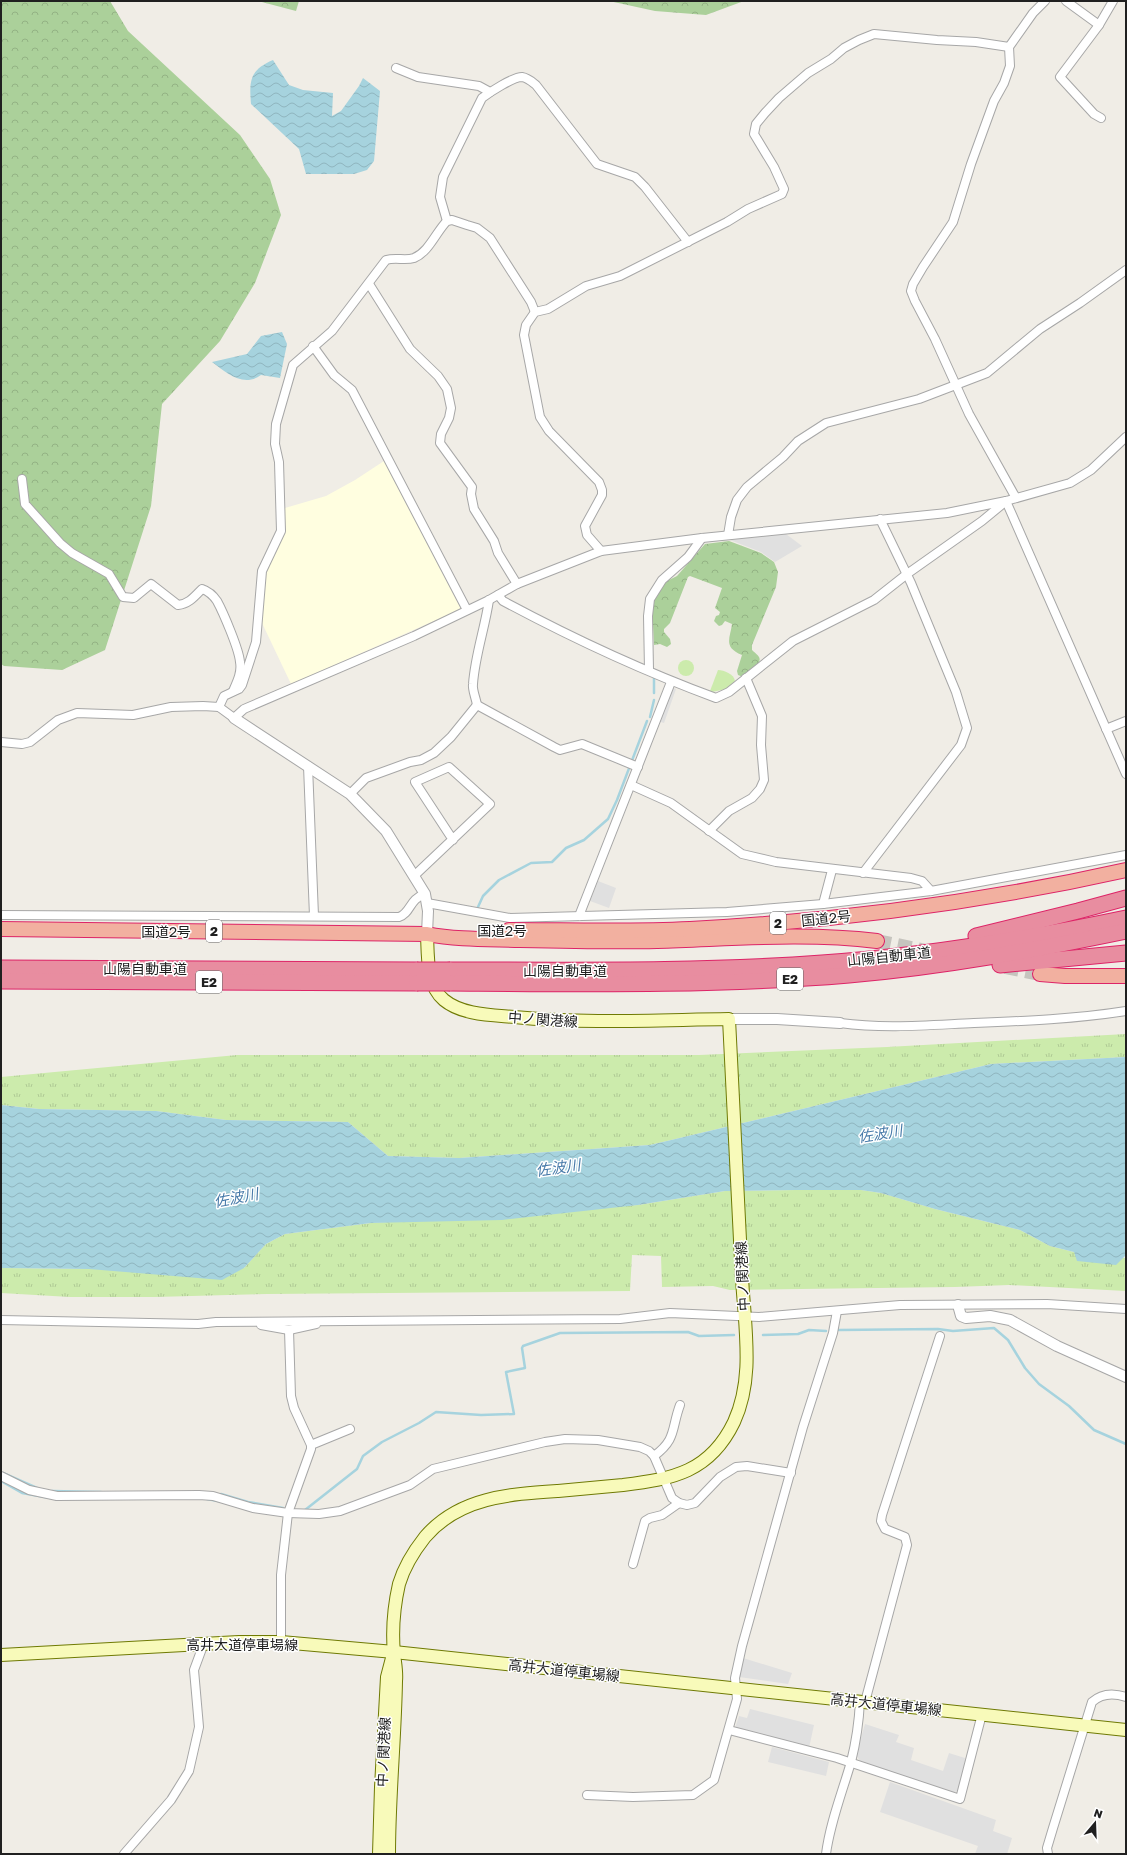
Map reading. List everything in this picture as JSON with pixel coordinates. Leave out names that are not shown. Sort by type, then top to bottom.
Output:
[{"type":"highway","name":"国道2号","points":[[426,934],[444,930],[688,929],[834,918],[901,910],[1002,894],[1126,870]]},
{"type":"highway","points":[[823,963],[1002,930],[1126,898]]},
{"type":"highway","name":"山陽自動車道","points":[[450,977],[823,963],[950,949],[1042,935],[1126,918]]},
{"type":"highway","name":"国道2号","points":[[1,930],[426,934],[444,937],[541,940],[654,941],[798,936],[853,938],[877,941]]},
{"type":"highway","name":"山陽自動車道","points":[[1,968],[703,982],[811,977],[901,969],[983,959],[1126,931]]},
{"type":"highway","points":[[901,969],[932,972],[1126,953]]},
{"type":"highway","points":[[1040,974],[1065,976],[1126,976]]},
{"type":"highway","name":"山陽自動車道","points":[[1,981],[417,976]]},
{"type":"main road","name":"中ノ関港線","points":[[389,1854],[390,1785],[397,1677],[394,1652],[396,1604],[400,1583],[407,1565],[418,1546],[429,1532],[445,1518],[466,1506],[492,1498],[663,1480],[690,1470],[705,1460],[715,1450],[733,1423],[742,1400],[746,1383],[745,1317],[729,1019],[590,1022],[507,1016],[469,1011],[452,1005],[438,993],[430,974],[426,934]]},
{"type":"main road","name":"高井大道停車場線","points":[[1,1655],[204,1643],[281,1642],[394,1652],[1126,1730]]},
{"type":"main road","name":"中ノ関港線","points":[[379,1854],[387,1677],[394,1652]]},
{"type":"street","points":[[1016,498],[955,386],[935,339],[911,291],[913,284],[923,267],[953,222],[971,164],[994,101],[1004,84],[1010,66],[1009,47],[1034,13],[1045,1]]},
{"type":"street","points":[[1066,1],[1099,25]]},
{"type":"street","points":[[1101,118],[1094,114],[1060,77],[1099,25],[1113,1]]},
{"type":"street","points":[[601,551],[586,535],[585,526],[602,495],[602,490],[598,482],[549,431],[540,416],[524,335],[526,325],[535,312],[548,309],[586,286],[620,276],[727,222],[748,209],[782,194],[784,190],[774,167],[756,139],[754,130],[765,113],[779,98],[808,73],[844,48],[874,34],[976,42],[1009,47]]},
{"type":"street","points":[[396,68],[418,77],[479,86],[490,92]]},
{"type":"street","points":[[448,221],[440,197],[443,177],[482,98],[490,92],[520,77],[527,78],[536,84],[597,164],[635,177],[650,193],[688,242]]},
{"type":"street","points":[[220,707],[224,696],[233,692],[242,685],[256,642],[262,571],[281,531],[279,462],[275,444],[276,424],[293,365],[332,331],[386,260],[394,258],[413,258],[421,253],[448,221],[452,220],[477,228],[490,238],[531,302],[535,312]]},
{"type":"street","points":[[728,536],[731,517],[737,500],[747,487],[783,457],[798,440],[826,423],[898,405],[955,386],[987,373],[994,369],[1040,329],[1126,270]]},
{"type":"street","points":[[369,284],[410,349],[438,376],[447,389],[451,408],[449,418],[441,434],[440,443],[472,487],[474,509],[494,541],[498,553],[517,584]]},
{"type":"street","points":[[313,346],[334,375],[352,390],[467,610]]},
{"type":"street","points":[[234,718],[244,709],[414,636],[489,600],[517,584],[601,551],[702,538],[947,512],[1006,501],[1056,488],[1082,476],[1091,470],[1126,437]]},
{"type":"street","points":[[22,479],[25,504],[68,550],[109,574],[123,597],[134,598],[151,584],[178,605],[185,604],[190,601],[202,589],[211,594],[217,601],[235,642],[240,662],[241,669],[233,692]]},
{"type":"street","points":[[498,595],[503,601],[552,627],[649,670],[671,682],[716,698],[729,692],[792,641],[874,600],[907,574],[982,521],[1006,501]]},
{"type":"street","points":[[1006,501],[1126,774]]},
{"type":"street","points":[[863,873],[961,745],[967,728],[956,692],[936,640],[907,574],[880,519]]},
{"type":"street","points":[[649,670],[648,616],[650,600],[662,580],[688,557],[702,538]]},
{"type":"street","points":[[350,794],[366,778],[410,762],[421,760],[434,753],[451,737],[477,705],[473,686],[481,632],[487,613],[489,600]]},
{"type":"street","points":[[709,831],[729,811],[752,798],[760,789],[764,780],[761,745],[762,716],[746,678]]},
{"type":"street","points":[[579,916],[671,682]]},
{"type":"street","points":[[477,705],[560,750],[582,744],[638,767]]},
{"type":"street","points":[[1,742],[22,744],[30,742],[58,720],[77,714],[133,715],[171,707],[220,707],[234,718],[350,794],[386,831],[415,875],[426,898],[426,934]]},
{"type":"street","points":[[1106,729],[1126,721]]},
{"type":"street","points":[[308,766],[314,916]]},
{"type":"street","points":[[415,875],[453,840],[490,804],[449,767],[415,782],[453,840]]},
{"type":"street","points":[[631,785],[671,803],[742,854],[776,862],[832,870],[912,878],[922,881],[930,891]]},
{"type":"street","points":[[1,916],[399,917],[406,913],[416,898],[426,898],[510,918],[552,918],[567,915],[579,916],[727,912],[823,904],[930,891],[1126,855]]},
{"type":"street","points":[[823,904],[832,870]]},
{"type":"street","points":[[729,1019],[777,1019],[840,1023],[870,1027],[1077,1018],[1126,1011]]},
{"type":"street","points":[[1,1320],[198,1324],[216,1322],[324,1320],[620,1318],[696,1312],[745,1317],[900,1305],[1046,1304],[1126,1309]]},
{"type":"street","points":[[958,1305],[961,1316],[966,1318],[990,1316],[1010,1320],[1057,1346],[1126,1377]]},
{"type":"street","points":[[587,1795],[633,1797],[693,1795],[714,1780],[737,1699],[735,1678],[742,1646],[803,1427],[833,1333],[837,1311]]},
{"type":"street","points":[[254,1322],[260,1325],[289,1330],[318,1323],[324,1320]]},
{"type":"street","points":[[281,1642],[281,1575],[288,1513],[311,1445],[294,1408],[291,1396],[289,1330]]},
{"type":"street","points":[[826,1854],[828,1839],[850,1762],[863,1702],[907,1545],[905,1537],[885,1529],[882,1521],[882,1515],[940,1336]]},
{"type":"street","points":[[654,1456],[664,1450],[670,1441],[680,1405]]},
{"type":"street","points":[[311,1445],[350,1429]]},
{"type":"street","points":[[1,1476],[29,1490],[46,1494],[213,1496],[253,1508],[288,1513],[319,1514],[340,1511],[410,1485],[433,1469],[545,1442],[565,1439],[598,1440],[640,1447],[649,1451],[654,1456],[672,1498],[679,1503],[687,1505],[695,1503],[720,1477],[736,1467],[747,1466],[791,1473]]},
{"type":"street","points":[[633,1564],[645,1521],[662,1515],[679,1503]]},
{"type":"street","points":[[124,1854],[171,1800],[189,1772],[199,1727],[194,1670],[204,1643]]},
{"type":"street","points":[[1048,1854],[1047,1848],[1092,1702],[1098,1697],[1118,1695],[1126,1697]]},
{"type":"street","points":[[729,1730],[850,1762],[960,1799],[982,1714]]},
{"type":"shaded area","points":[[384,461],[461,609],[291,684],[262,623],[265,576],[269,562],[280,543],[284,531],[285,508],[326,496],[355,480]]},
{"type":"shaded area","points":[[786,534],[802,546],[775,562],[761,552],[730,540]]},
{"type":"shaded area","points":[[671,687],[676,689],[664,723],[658,721]]},
{"type":"shaded area","points":[[598,881],[616,888],[609,908],[590,901]]},
{"type":"shaded area","points":[[743,1658],[792,1673],[788,1684],[739,1677]]},
{"type":"shaded area","points":[[750,1709],[814,1725],[809,1748],[735,1728],[739,1716],[747,1718]]},
{"type":"shaded area","points":[[865,1724],[899,1735],[896,1742],[914,1748],[911,1760],[943,1771],[949,1753],[965,1758],[964,1772],[959,1790],[953,1793],[860,1761],[856,1755]]},
{"type":"shaded area","points":[[772,1747],[829,1762],[826,1776],[768,1762]]},
{"type":"shaded area","points":[[890,1782],[996,1820],[993,1831],[1012,1838],[1007,1854],[975,1854],[978,1846],[880,1812]]},
{"type":"green space","points":[[1,1],[110,1],[128,31],[240,135],[270,179],[281,215],[255,283],[220,341],[162,404],[151,506],[105,650],[62,670],[4,666],[1,664]]},
{"type":"green space","points":[[258,1],[299,1],[296,11]]},
{"type":"green space","points":[[609,1],[744,1],[706,15],[655,11]]},
{"type":"green space","points":[[729,541],[761,553],[774,562],[778,572],[776,587],[752,645],[752,650],[759,657],[759,663],[743,677],[738,675],[737,671],[742,655],[732,649],[729,642],[732,624],[725,621],[719,626],[714,621],[720,612],[715,608],[722,588],[690,576],[688,577],[670,623],[664,629],[664,632],[670,639],[671,644],[667,647],[660,644],[654,645],[652,604],[653,599],[665,582],[677,576],[705,544]]},
{"type":"green space","points":[[686,660],[693,665],[694,668],[689,675],[686,676],[679,671],[678,668],[683,661]]},
{"type":"green space","points":[[718,670],[733,676],[735,681],[726,689],[712,692],[710,691]]},
{"type":"green space","points":[[1126,1034],[1126,1057],[991,1064],[650,1145],[459,1158],[388,1156],[348,1122],[226,1120],[156,1111],[39,1109],[1,1105],[1,1077],[237,1055],[699,1055],[887,1047]]},
{"type":"green space","points":[[861,1190],[881,1193],[935,1209],[1020,1230],[1050,1246],[1074,1252],[1125,1258],[1126,1255],[1126,1291],[1009,1285],[730,1290],[713,1286],[662,1287],[661,1256],[632,1255],[630,1291],[268,1294],[155,1297],[70,1297],[1,1293],[1,1268],[244,1268],[266,1244],[285,1234],[371,1223],[638,1205],[725,1191]]},
{"type":"water","points":[[273,60],[289,85],[303,90],[333,93],[332,116],[341,111],[363,78],[380,91],[374,161],[367,170],[354,174],[306,174],[299,149],[251,104],[250,88],[255,72]]},
{"type":"water","points":[[282,332],[287,344],[280,378],[261,375],[254,379],[242,380],[235,378],[212,362],[247,354],[261,336]]},
{"type":"water","name":"佐波川","points":[[1126,1057],[1126,1255],[1116,1265],[1077,1261],[1074,1252],[1050,1246],[1020,1230],[935,1209],[881,1193],[861,1190],[796,1190],[725,1191],[638,1205],[502,1220],[371,1223],[285,1234],[266,1244],[244,1268],[222,1280],[89,1269],[1,1268],[1,1105],[39,1109],[156,1111],[226,1120],[348,1122],[388,1156],[459,1158],[650,1145],[991,1064]]},
{"type":"waterway","points":[[654,678],[654,693]]},
{"type":"waterway","points":[[650,717],[654,700]]},
{"type":"waterway","points":[[478,907],[483,896],[499,880],[531,863],[552,862],[566,848],[584,840],[608,819],[617,800],[647,721]]},
{"type":"waterway","points":[[839,1330],[938,1329],[953,1331],[994,1328],[1008,1340],[1025,1368],[1039,1384],[1069,1406],[1094,1430],[1126,1444]]},
{"type":"waterway","points":[[763,1335],[798,1334],[809,1330],[826,1331]]},
{"type":"waterway","points":[[305,1510],[357,1469],[363,1456],[382,1442],[419,1423],[436,1412],[481,1415],[514,1414],[506,1372],[525,1368],[523,1346],[560,1333],[688,1332],[699,1336],[734,1335]]},
{"type":"waterway","points":[[3,1473],[37,1488]]},
{"type":"waterway","points":[[1,1481],[22,1493],[56,1499]]},
{"type":"waterway","points":[[52,1491],[101,1492]]},
{"type":"waterway","points":[[221,1494],[248,1502],[283,1508]]},
{"type":"waterway","points":[[207,1499],[218,1501]]},
{"type":"tunnel","points":[[877,941],[926,951]]},
{"type":"tunnel","points":[[1005,967],[1040,974]]}]
